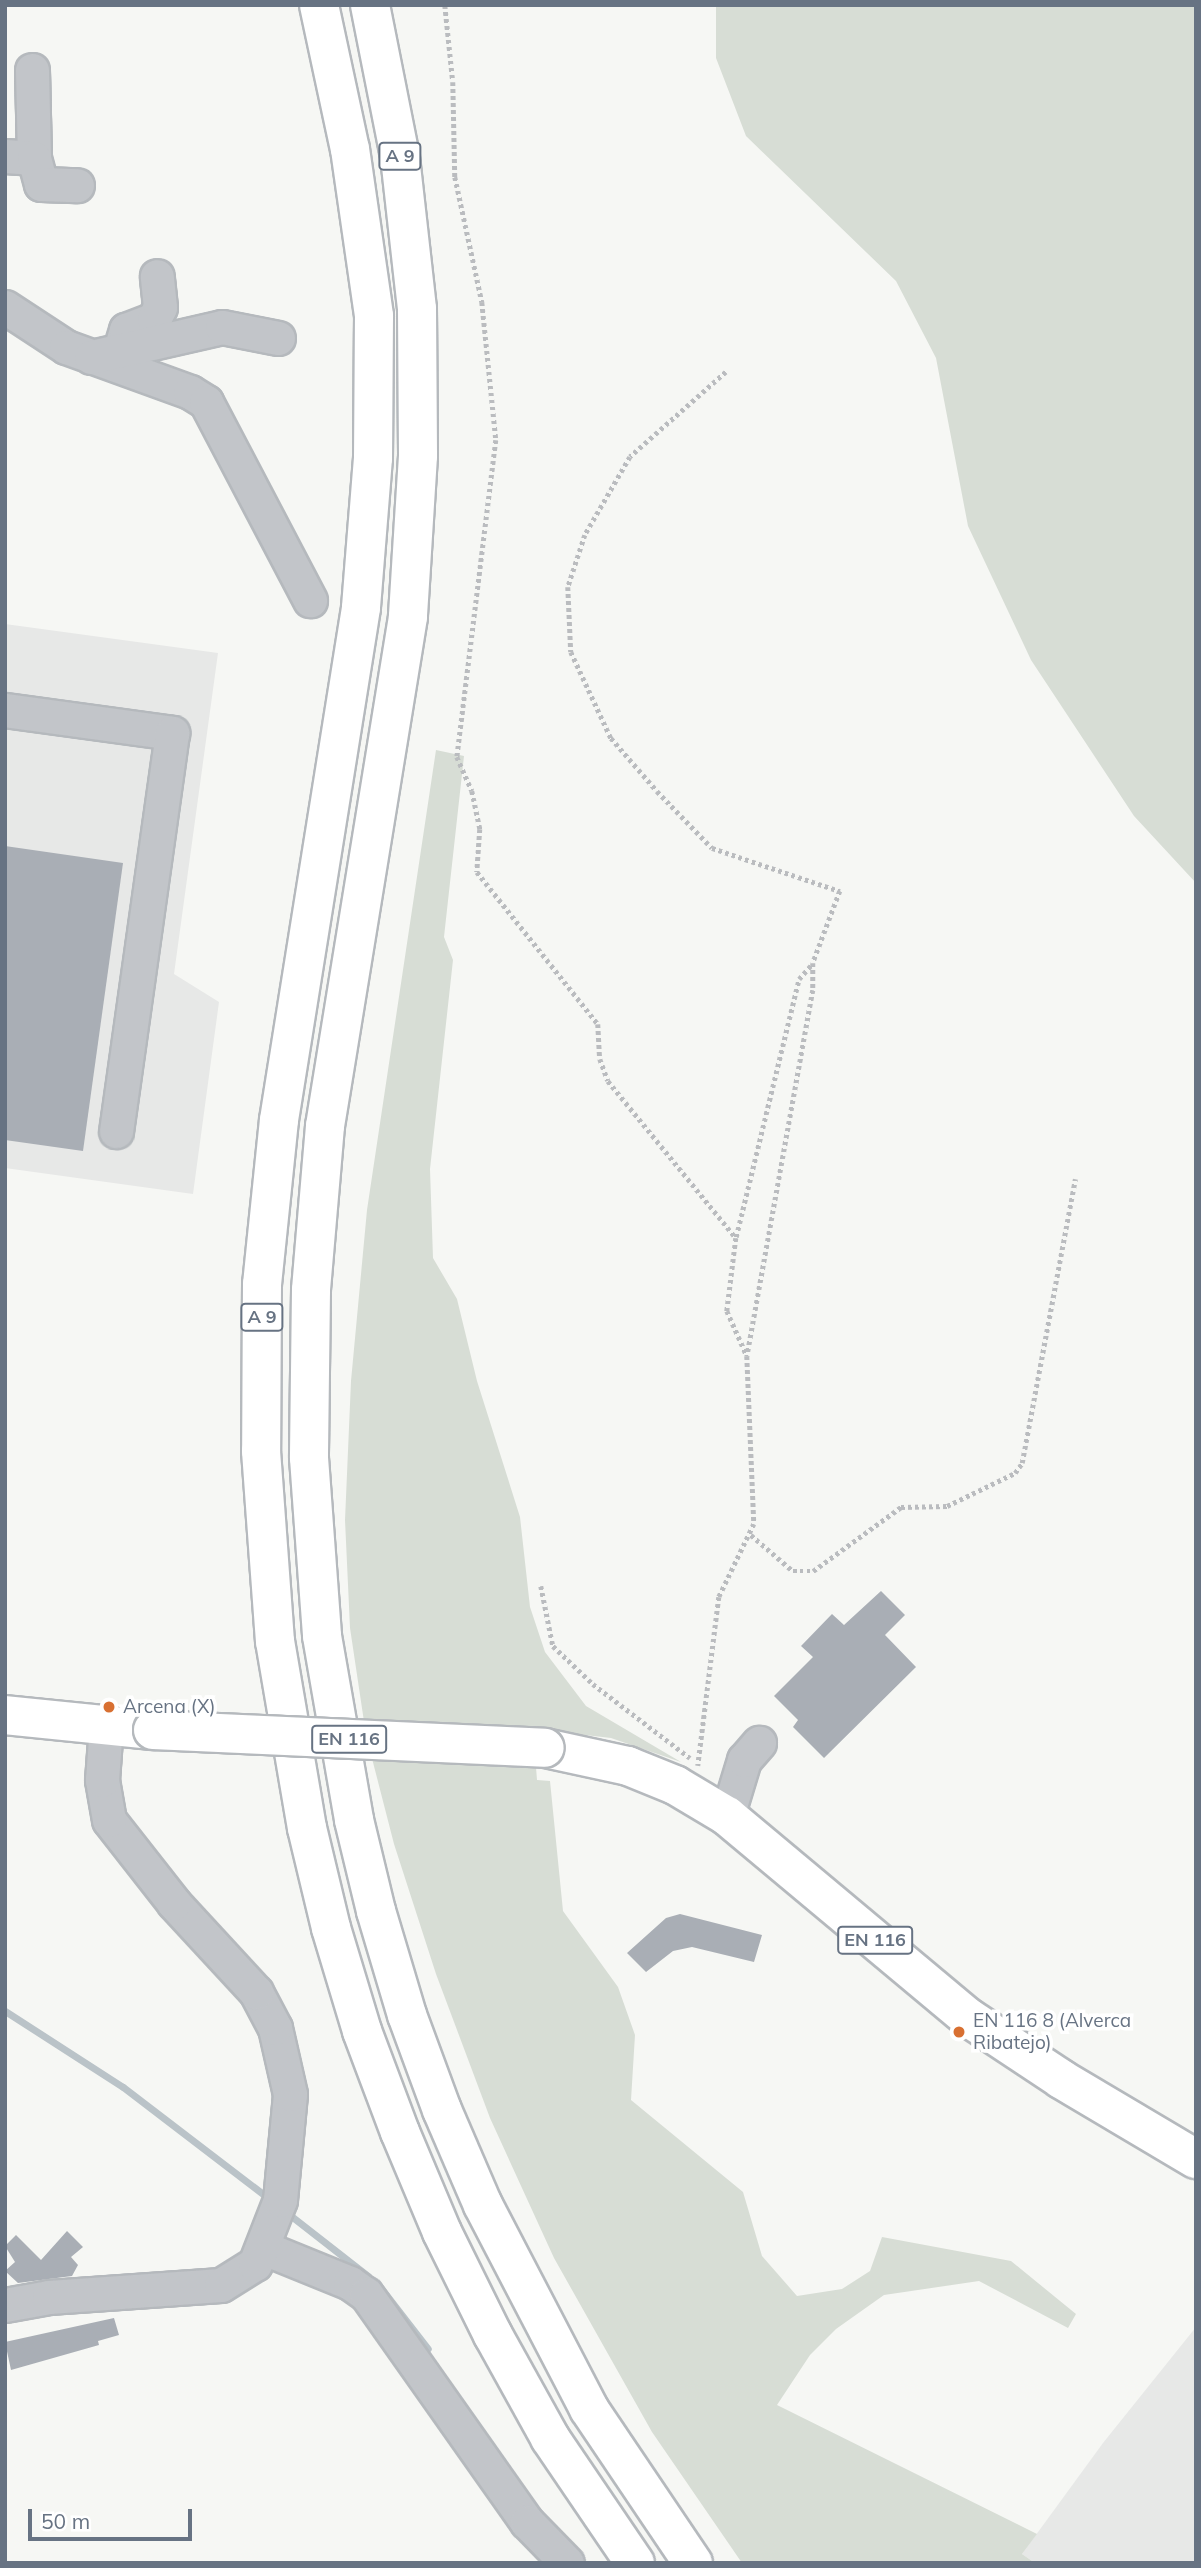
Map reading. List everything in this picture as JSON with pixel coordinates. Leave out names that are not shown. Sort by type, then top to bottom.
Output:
[{"type":"main road","name":"A 9","points":[[319,5],[350,149],[374,316],[373,458],[361,608],[279,1120],[262,1284],[261,1451],[275,1641],[307,1828],[331,1928],[362,2031],[400,2132],[442,2232],[499,2346],[550,2438],[635,2563]]},
{"type":"main road","name":"A 9","points":[[370,5],[400,158],[415,295],[418,456],[408,617],[325,1126],[310,1290],[309,1458],[322,1636],[354,1820],[376,1911],[407,2015],[442,2110],[483,2205],[583,2398],[693,2563]]},
{"type":"main road","name":"EN 116","points":[[5,1715],[153,1730],[545,1748],[694,1780],[727,1816],[970,2018],[1061,2080],[1196,2159]]},
{"type":"street","points":[[32,70],[20,157],[41,184],[76,185]]},
{"type":"street","points":[[106,353],[126,330],[154,319],[160,307],[157,276]]},
{"type":"street","points":[[5,307],[34,330],[106,353],[206,402],[310,600]]},
{"type":"street","points":[[106,353],[222,327],[278,338]]},
{"type":"street","points":[[5,709],[172,733],[116,1132]]},
{"type":"street","points":[[5,2305],[49,2297],[221,2285],[245,2274],[270,2234],[283,2184],[290,2094],[275,2028],[256,1992],[174,1903],[109,1820],[102,1780],[106,1726]]},
{"type":"street","points":[[727,1816],[744,1760],[758,1743]]},
{"type":"street","points":[[270,2234],[359,2287],[527,2522],[567,2563]]},
{"type":"path","points":[[445,5],[453,82],[455,177],[482,302],[496,440],[457,757],[472,792],[480,829],[477,872],[598,1024],[600,1059],[608,1081],[736,1238]]},
{"type":"path","points":[[694,1780],[719,1597],[754,1524],[747,1356],[813,990],[813,963],[840,891],[712,848],[611,738],[571,652],[568,587],[585,536],[630,457],[726,372]]},
{"type":"path","points":[[747,1356],[727,1311],[736,1238],[799,979],[813,963]]},
{"type":"path","points":[[751,1535],[793,1571],[813,1571],[901,1507],[947,1506],[1015,1473],[1021,1463],[1074,1179]]},
{"type":"path","points":[[541,1586],[553,1646],[694,1780]]},
{"type":"shaded area","points":[[716,5],[1196,5],[1196,883],[1134,816],[1031,660],[968,526],[936,358],[896,281],[746,136],[716,58]]},
{"type":"shaded area","points":[[5,624],[218,653],[174,974],[219,1002],[193,1194],[5,1168]]},
{"type":"shaded area","points":[[436,750],[464,756],[444,937],[453,960],[430,1169],[433,1258],[457,1299],[477,1381],[520,1517],[530,1607],[545,1652],[586,1706],[681,1762],[611,1738],[533,1729],[537,1780],[550,1781],[563,1911],[618,1987],[635,2035],[631,2100],[743,2192],[762,2256],[797,2296],[842,2289],[870,2271],[882,2237],[1011,2261],[1076,2314],[1068,2328],[979,2281],[884,2295],[836,2329],[810,2355],[777,2405],[1037,2534],[1022,2554],[1035,2563],[742,2563],[652,2432],[554,2258],[490,2118],[436,1974],[394,1844],[366,1735],[350,1628],[345,1520],[351,1381],[367,1210]]},
{"type":"shaded area","points":[[1196,2327],[1196,2563],[1035,2563],[1022,2554],[1103,2443]]},
{"type":"building","points":[[5,846],[123,863],[83,1151],[5,1140]]},
{"type":"building","points":[[881,1591],[905,1615],[885,1635],[916,1667],[824,1758],[793,1727],[798,1720],[774,1696],[813,1657],[801,1646],[832,1614],[844,1625]]},
{"type":"building","points":[[680,1914],[762,1935],[754,1962],[692,1947],[673,1951],[646,1972],[627,1953],[666,1918]]},
{"type":"building","points":[[67,2231],[83,2247],[71,2257],[78,2265],[72,2276],[18,2283],[5,2271],[15,2262],[5,2246],[16,2235],[41,2260]]},
{"type":"building","points":[[114,2318],[119,2335],[98,2341],[99,2345],[11,2370],[5,2342]]},
{"type":"waterway","points":[[5,2011],[123,2087],[271,2200]]},
{"type":"waterway","points":[[286,2212],[368,2276]]},
{"type":"waterway","points":[[377,2283],[428,2349]]},
{"type":"place","name":"Arcena (X)","points":[[109,1707]]},
{"type":"place","name":"EN 116 8 (Alverca Ribatejo)","points":[[959,2032]]}]
